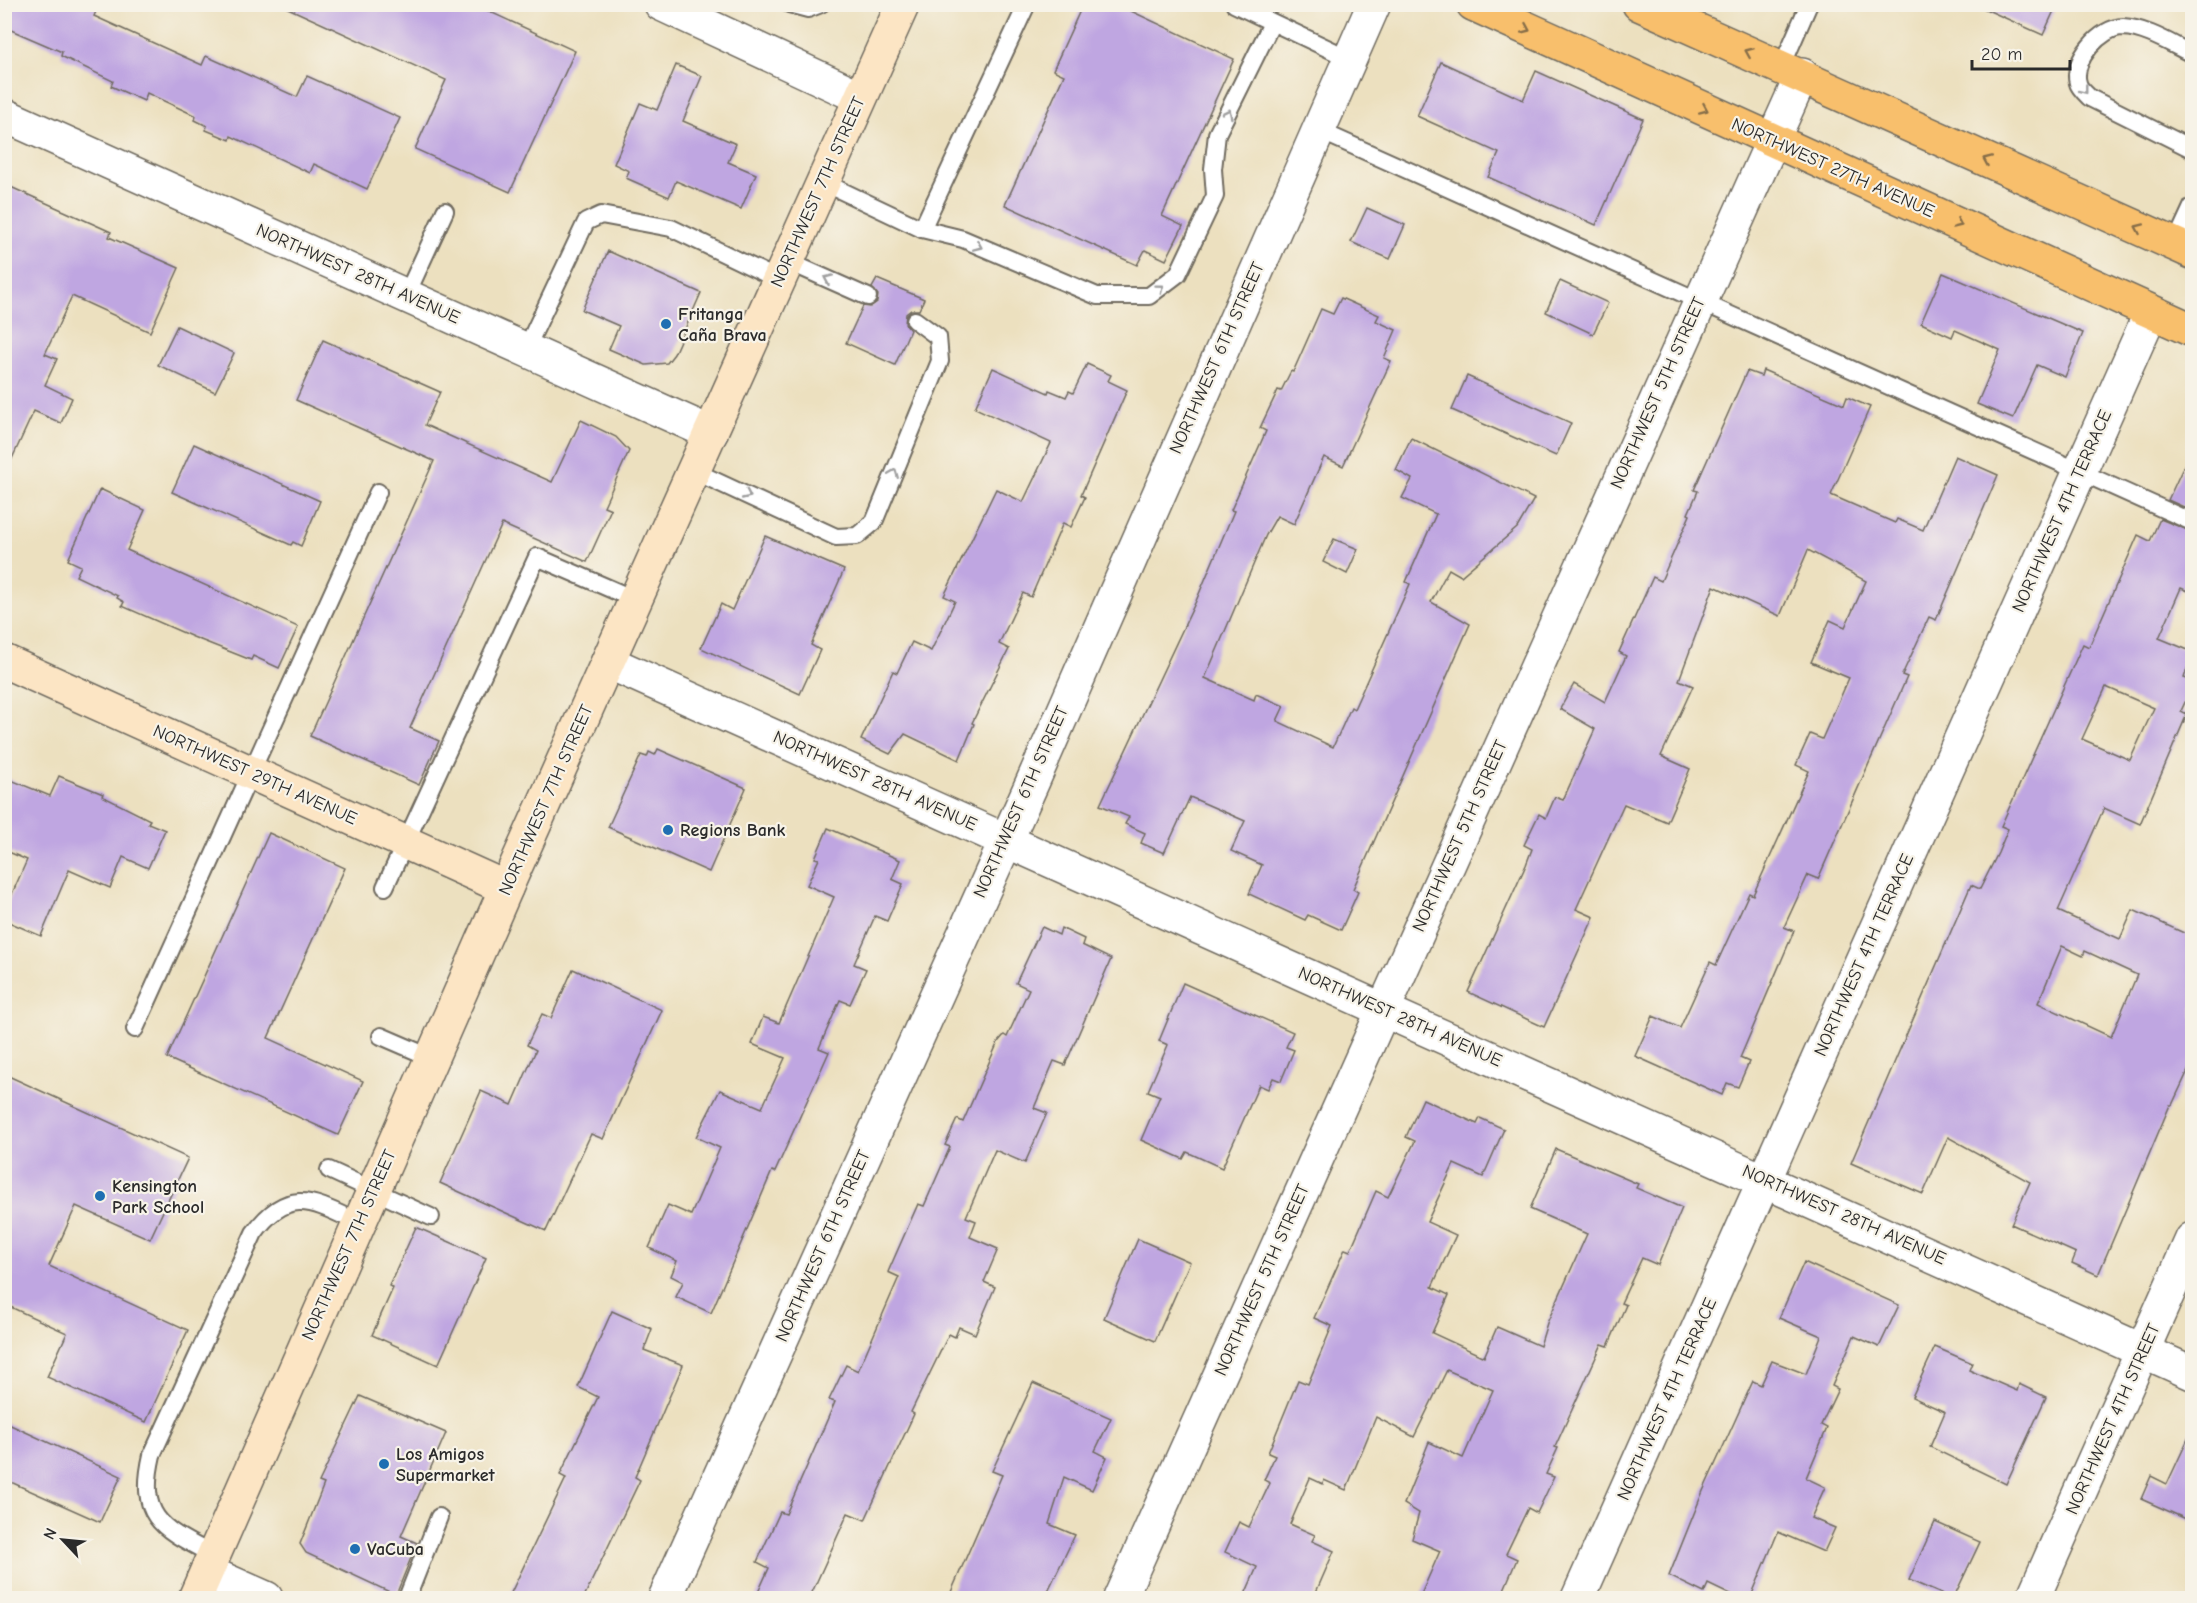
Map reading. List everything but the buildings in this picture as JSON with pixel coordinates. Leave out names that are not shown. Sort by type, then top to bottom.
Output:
[{"type":"highway","name":"NORTHWEST 27TH AVENUE","points":[[1473,4],[2193,330]]},
{"type":"highway","points":[[1638,4],[2184,248]]},
{"type":"main road","name":"NORTHWEST 7TH STREET","points":[[206,1576],[506,888],[903,4]]},
{"type":"main road","name":"NORTHWEST 29TH AVENUE","points":[[4,661],[506,888]]},
{"type":"street","name":"NORTHWEST 6TH STREET","points":[[665,1599],[1005,839],[1374,4]]},
{"type":"street","points":[[673,7],[860,97]]},
{"type":"street","name":"NORTHWEST 5TH STREET","points":[[1120,1599],[1772,140],[1792,71]]},
{"type":"street","name":"NORTHWEST 28TH AVENUE","points":[[4,115],[711,433]]},
{"type":"street","name":"NORTHWEST 4TH TERRACE","points":[[1578,1599],[2151,312]]},
{"type":"street","name":"NORTHWEST 28TH AVENUE","points":[[608,662],[1382,1010],[1765,1179],[2193,1373]]},
{"type":"street","name":"NORTHWEST 4TH STREET","points":[[2033,1599],[2193,1239]]},
{"type":"street","points":[[206,1576],[266,1599]]},
{"type":"lane","points":[[789,4],[808,9],[821,4]]},
{"type":"lane","points":[[922,229],[1027,4]]},
{"type":"lane","points":[[1234,4],[1350,59]]},
{"type":"lane","points":[[1792,71],[1809,4]]},
{"type":"lane","points":[[823,182],[922,229],[963,239],[1098,297],[1149,296],[1178,274],[1215,196],[1213,169],[1217,134],[1272,22]]},
{"type":"lane","points":[[2193,54],[2135,29],[2120,27],[2105,32],[2093,43],[2077,73],[2078,85],[2090,98],[2193,149]]},
{"type":"lane","points":[[1318,130],[1582,250],[1700,299],[2193,522]]},
{"type":"lane","points":[[2184,248],[2193,207]]},
{"type":"lane","points":[[406,296],[446,211]]},
{"type":"lane","points":[[526,349],[586,222],[602,215],[671,228],[783,270],[868,297]]},
{"type":"lane","points":[[694,471],[836,537],[857,536],[874,522],[940,361],[938,337],[915,320]]},
{"type":"lane","points":[[135,1029],[378,492]]},
{"type":"lane","points":[[385,887],[537,557],[636,600]]},
{"type":"lane","points":[[381,1036],[432,1058]]},
{"type":"lane","points":[[328,1170],[431,1217]]},
{"type":"lane","points":[[206,1576],[159,1522],[151,1508],[147,1492],[152,1455],[254,1233],[264,1218],[277,1207],[314,1202],[359,1223]]},
{"type":"lane","points":[[407,1599],[439,1517]]},
{"type":"place","name":"Fritanga Caña Brava","points":[[666,324]]},
{"type":"place","name":"Regions Bank","points":[[668,830]]},
{"type":"place","name":"Kensington Park School","points":[[100,1196]]},
{"type":"place","name":"Los Amigos Supermarket","points":[[384,1464]]},
{"type":"place","name":"VaCuba","points":[[355,1549]]}]
